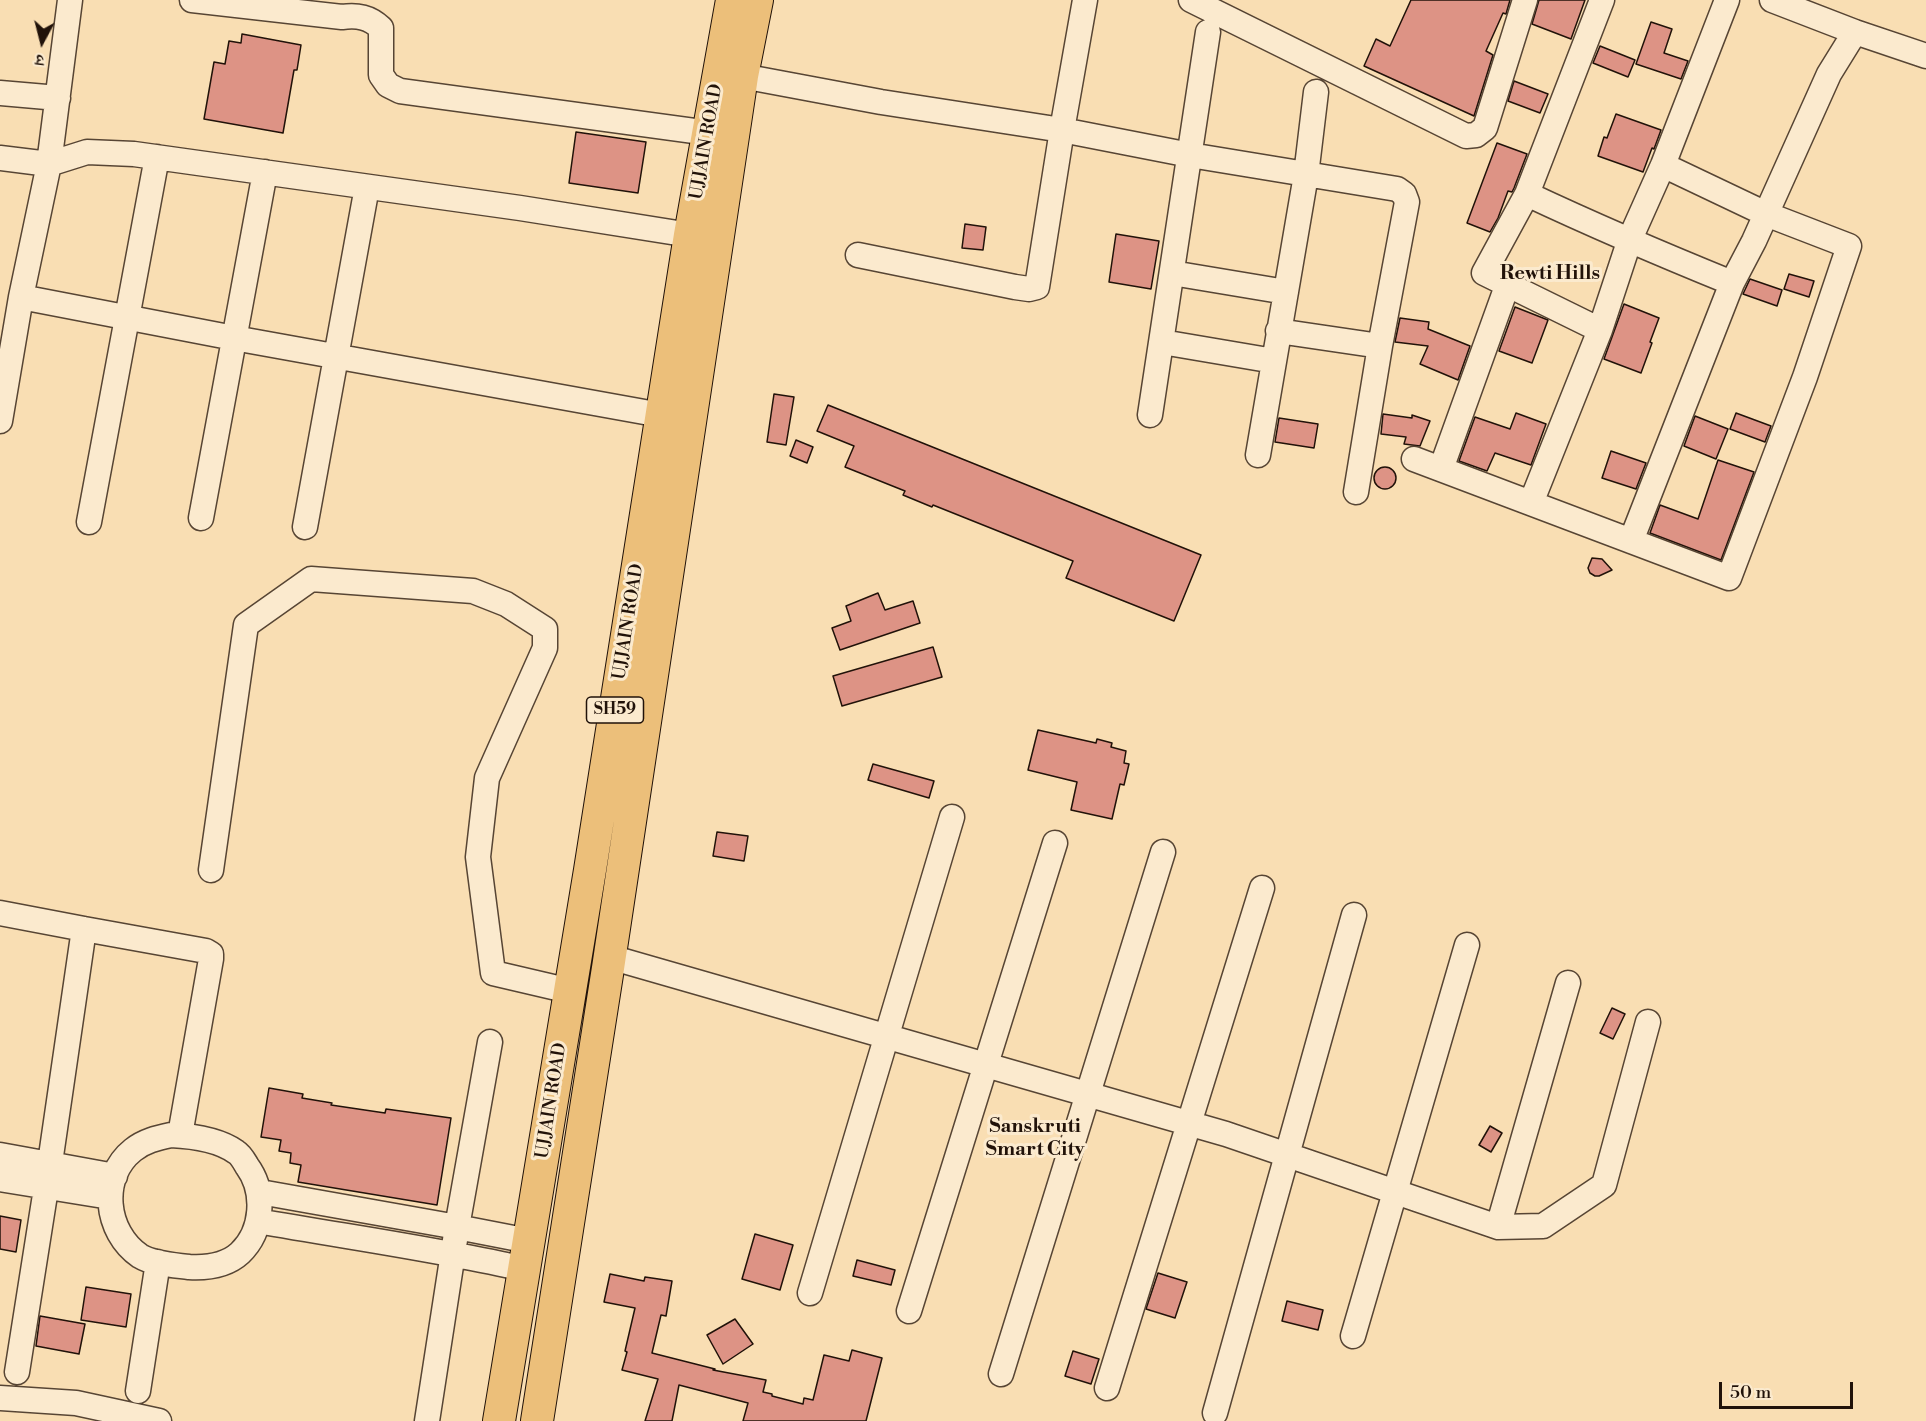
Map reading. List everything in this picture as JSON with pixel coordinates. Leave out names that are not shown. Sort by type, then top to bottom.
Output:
[{"type":"main road","name":"UJJAIN ROAD","points":[[499,1421],[690,236],[732,0]]},
{"type":"main road","name":"UJJAIN ROAD","points":[[537,1421],[610,957],[742,76],[757,0]]},
{"type":"street","points":[[0,421],[21,297],[49,164],[70,0]]},
{"type":"street","points":[[192,0],[342,17],[355,15],[371,20],[381,28],[381,75],[388,86],[400,92],[709,133]]},
{"type":"street","points":[[858,255],[1014,287],[1029,289],[1037,287],[1085,0]]},
{"type":"street","points":[[1191,0],[1466,136],[1476,135],[1485,128],[1525,0]]},
{"type":"street","points":[[1600,330],[1484,273],[1527,194],[1602,0]]},
{"type":"street","points":[[1531,503],[1600,330],[1630,239],[1663,165],[1728,0]]},
{"type":"street","points":[[1772,0],[1926,56]]},
{"type":"street","points":[[1150,415],[1208,32]]},
{"type":"street","points":[[1631,541],[1732,283],[1829,74],[1855,32]]},
{"type":"street","points":[[742,76],[881,102],[1062,130],[1190,155],[1397,189],[1404,194],[1407,202],[1356,492]]},
{"type":"street","points":[[1258,455],[1306,175],[1316,92]]},
{"type":"street","points":[[0,93],[58,98]]},
{"type":"street","points":[[0,158],[49,164],[87,152],[134,154],[543,212],[690,236]]},
{"type":"street","points":[[89,522],[157,157]]},
{"type":"street","points":[[1414,459],[1729,578],[1805,377],[1849,246],[1766,214],[1663,165]]},
{"type":"street","points":[[201,518],[265,172]]},
{"type":"street","points":[[305,527],[367,187]]},
{"type":"street","points":[[1527,194],[1605,231],[1630,239],[1732,283]]},
{"type":"street","points":[[1172,273],[1286,292]]},
{"type":"street","points":[[1441,469],[1507,286]]},
{"type":"street","points":[[21,297],[661,416]]},
{"type":"street","points":[[1278,331],[1380,346]]},
{"type":"street","points":[[1162,342],[1274,360]]},
{"type":"street","points":[[211,870],[246,625],[311,579],[473,591],[506,603],[545,629],[545,648],[487,778],[478,857],[493,973],[570,991]]},
{"type":"street","points":[[810,1293],[952,817]]},
{"type":"street","points":[[909,1311],[1055,843]]},
{"type":"street","points":[[1001,1374],[1163,852]]},
{"type":"street","points":[[1107,1388],[1262,888]]},
{"type":"street","points":[[0,913],[206,951],[211,954],[180,1135]]},
{"type":"street","points":[[1215,1413],[1354,915]]},
{"type":"street","points":[[17,1372],[84,929]]},
{"type":"street","points":[[1353,1336],[1467,945]]},
{"type":"street","points":[[610,957],[1189,1124],[1498,1227],[1543,1226],[1604,1185],[1648,1022]]},
{"type":"street","points":[[1498,1227],[1568,983]]},
{"type":"street","points":[[427,1421],[452,1253],[490,1042]]},
{"type":"street","points":[[180,1135],[219,1143],[238,1153],[250,1170],[260,1192],[258,1221],[252,1236],[239,1254],[221,1264],[203,1268],[158,1262],[141,1257],[126,1243],[115,1226],[110,1206],[113,1187],[119,1167],[132,1150],[150,1140],[180,1135]]},
{"type":"street","points":[[0,1155],[50,1163],[113,1187]]},
{"type":"street","points":[[0,1179],[46,1187],[113,1187]]},
{"type":"street","points":[[260,1192],[457,1227],[526,1255]]},
{"type":"street","points":[[370,1241],[374,1213]]},
{"type":"street","points":[[258,1221],[452,1253],[526,1255]]},
{"type":"street","points":[[138,1391],[158,1262]]},
{"type":"street","points":[[0,1398],[76,1403],[159,1421]]},
{"type":"building","points":[[1411,0],[1510,0],[1506,14],[1503,13],[1486,51],[1493,55],[1474,116],[1364,66],[1376,39],[1390,46]]},
{"type":"building","points":[[1539,0],[1585,0],[1571,39],[1532,24]]},
{"type":"building","points":[[1651,22],[1672,29],[1664,53],[1688,61],[1681,79],[1636,64]]},
{"type":"building","points":[[242,34],[301,45],[297,70],[294,70],[283,133],[204,119],[214,62],[225,64],[229,41],[241,43]]},
{"type":"building","points":[[1600,46],[1635,60],[1628,77],[1593,63]]},
{"type":"building","points":[[1514,81],[1548,94],[1540,113],[1508,101]]},
{"type":"building","points":[[1616,114],[1661,130],[1643,172],[1598,156],[1604,137],[1607,138]]},
{"type":"building","points":[[576,132],[646,142],[638,193],[569,183]]},
{"type":"building","points":[[1497,143],[1527,154],[1514,188],[1512,192],[1508,191],[1490,232],[1467,223]]},
{"type":"building","points":[[965,224],[986,227],[983,250],[962,248]]},
{"type":"building","points":[[1116,234],[1159,241],[1151,289],[1109,282]]},
{"type":"building","points":[[1789,274],[1814,281],[1809,297],[1784,289]]},
{"type":"building","points":[[1750,279],[1782,290],[1777,306],[1743,294]]},
{"type":"building","points":[[1624,304],[1659,318],[1641,373],[1604,359]]},
{"type":"building","points":[[1515,307],[1548,320],[1532,363],[1499,351]]},
{"type":"building","points":[[1400,318],[1429,322],[1428,329],[1470,346],[1458,380],[1420,364],[1428,346],[1395,342]]},
{"type":"building","points":[[774,394],[794,397],[786,445],[767,442]]},
{"type":"building","points":[[828,405],[1201,555],[1174,621],[1066,578],[1073,561],[933,505],[932,507],[903,495],[905,491],[845,467],[854,446],[817,431]]},
{"type":"building","points":[[1516,413],[1546,424],[1531,465],[1495,453],[1487,471],[1459,461],[1475,417],[1510,429]]},
{"type":"building","points":[[1736,413],[1771,426],[1765,442],[1730,429]]},
{"type":"building","points":[[1383,414],[1412,418],[1412,415],[1430,421],[1420,446],[1404,444],[1406,437],[1381,434]]},
{"type":"building","points":[[1695,416],[1728,429],[1716,459],[1684,446]]},
{"type":"building","points":[[1279,418],[1318,424],[1314,448],[1275,442]]},
{"type":"building","points":[[796,440],[813,447],[807,463],[790,456]]},
{"type":"building","points":[[1611,451],[1646,463],[1636,489],[1602,478]]},
{"type":"building","points":[[1718,460],[1754,472],[1721,560],[1650,533],[1660,505],[1698,519]]},
{"type":"building","points":[[1385,467],[1393,470],[1396,478],[1393,486],[1385,489],[1377,486],[1374,478],[1377,470]]},
{"type":"building","points":[[1592,558],[1602,559],[1612,570],[1599,576],[1590,573],[1588,568]]},
{"type":"building","points":[[878,593],[885,610],[913,601],[920,623],[840,650],[832,628],[851,621],[846,606]]},
{"type":"building","points":[[933,647],[942,677],[842,706],[833,676]]},
{"type":"building","points":[[1038,730],[1096,743],[1097,739],[1112,743],[1111,747],[1126,751],[1124,763],[1129,764],[1124,785],[1120,784],[1112,819],[1071,810],[1077,782],[1028,770]]},
{"type":"building","points":[[873,764],[934,781],[929,798],[868,780]]},
{"type":"building","points":[[717,832],[748,836],[744,861],[713,856]]},
{"type":"building","points":[[1612,1008],[1625,1014],[1613,1039],[1600,1033]]},
{"type":"building","points":[[269,1088],[303,1094],[302,1098],[332,1103],[331,1105],[385,1113],[386,1109],[451,1118],[437,1205],[298,1182],[301,1165],[290,1163],[291,1153],[279,1151],[281,1140],[261,1137]]},
{"type":"building","points":[[1490,1126],[1502,1133],[1491,1152],[1479,1145]]},
{"type":"building","points":[[0,1216],[21,1220],[16,1252],[0,1249]]},
{"type":"building","points":[[755,1234],[793,1245],[780,1290],[742,1279]]},
{"type":"building","points":[[857,1260],[895,1270],[891,1285],[853,1276]]},
{"type":"building","points":[[1158,1273],[1187,1282],[1175,1318],[1146,1309]]},
{"type":"building","points":[[610,1274],[644,1281],[645,1277],[672,1281],[666,1316],[661,1315],[652,1353],[715,1369],[713,1370],[766,1380],[763,1392],[772,1394],[772,1396],[803,1404],[804,1398],[813,1400],[824,1355],[849,1361],[852,1350],[882,1358],[866,1421],[743,1421],[748,1403],[679,1385],[672,1421],[645,1421],[658,1379],[622,1370],[635,1308],[604,1302]]},
{"type":"building","points":[[86,1287],[131,1294],[126,1327],[81,1320]]},
{"type":"building","points":[[1287,1301],[1323,1310],[1318,1330],[1282,1321]]},
{"type":"building","points":[[40,1316],[85,1324],[79,1354],[36,1346]]},
{"type":"building","points":[[735,1319],[753,1344],[723,1364],[707,1335]]},
{"type":"building","points":[[1073,1351],[1099,1359],[1091,1384],[1065,1376]]},
{"type":"district","name":"Rewti Hills","points":[[1550,274]]},
{"type":"district","name":"Sanskruti Smart City","points":[[1035,1138]]}]
